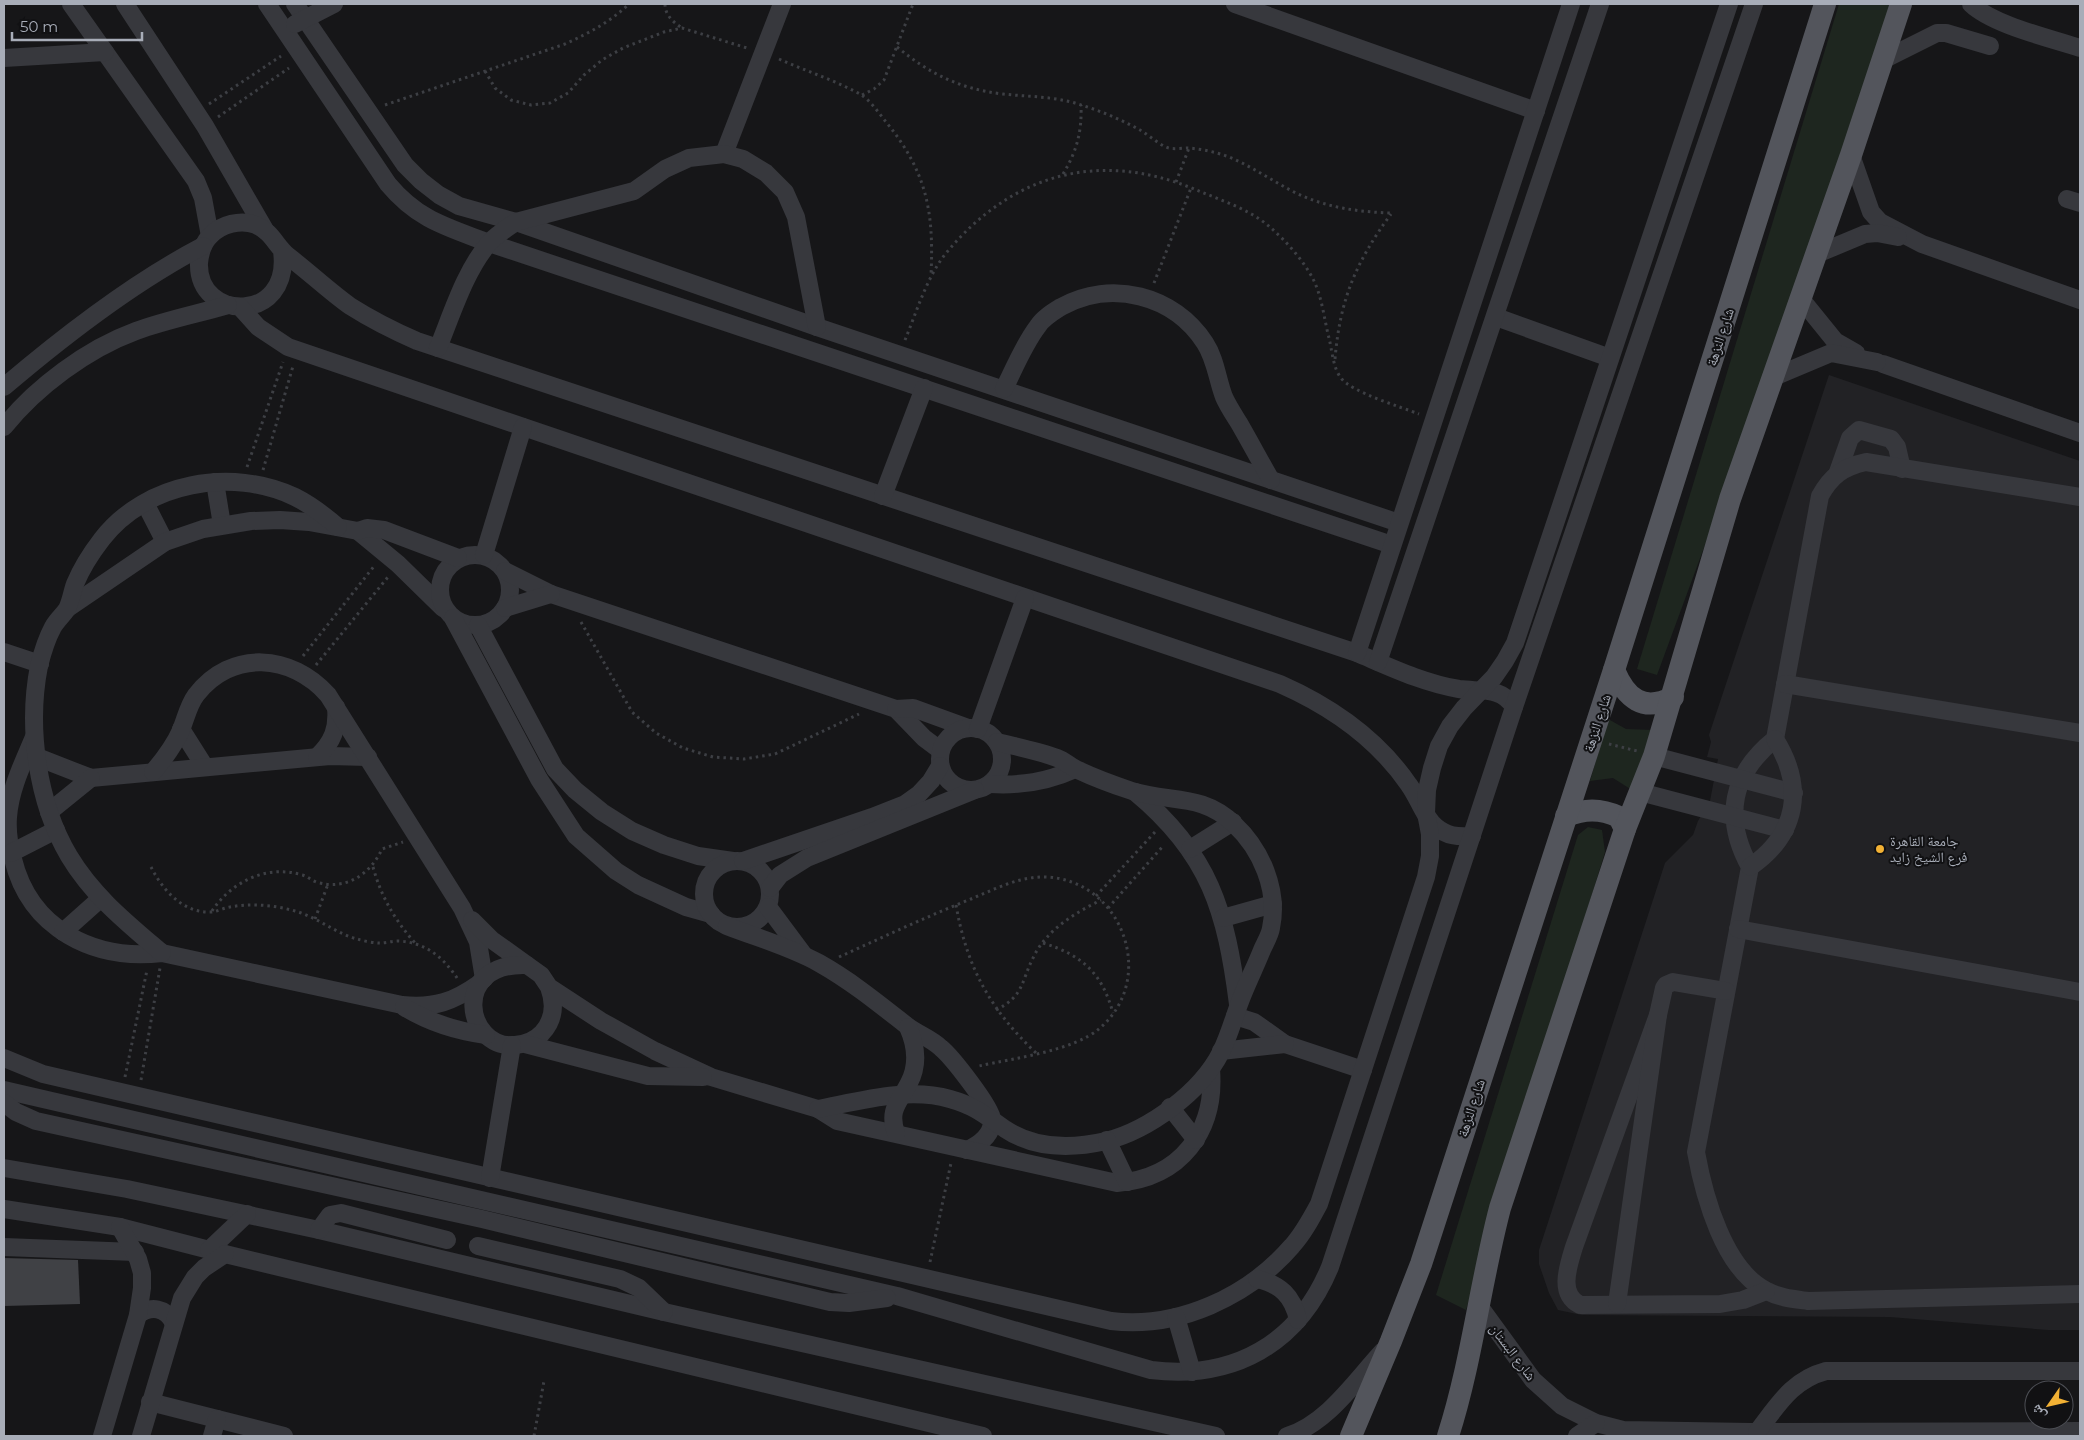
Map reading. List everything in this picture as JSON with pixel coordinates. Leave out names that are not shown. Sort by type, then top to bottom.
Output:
[{"type":"main road","name":"شارع النزهة","points":[[1351,1436],[1391,1342],[1421,1264],[1592,739],[1825,4]]},
{"type":"main road","points":[[1448,1436],[1460,1398],[1500,1208],[1625,829],[1654,756],[1730,499],[1817,254],[1901,4]]},
{"type":"main road","points":[[1614,670],[1621,686],[1634,698],[1650,705],[1660,704],[1672,697]]},
{"type":"main road","points":[[1566,816],[1581,810],[1597,810],[1619,816],[1625,829]]},
{"type":"street","points":[[71,4],[196,181],[203,198],[207,241],[200,257],[199,269],[202,281],[208,292],[217,300],[234,306],[258,327],[293,349],[1280,684],[1310,697],[1339,714],[1365,735],[1389,758],[1409,785],[1433,825],[1445,834],[1458,837],[1472,836]]},
{"type":"street","points":[[125,4],[201,119],[265,230]]},
{"type":"street","points":[[267,4],[388,184],[402,201],[420,215],[440,225],[1392,545]]},
{"type":"street","points":[[295,4],[405,165],[439,195],[459,206],[516,222],[1004,390],[1400,523]]},
{"type":"street","points":[[284,29],[334,4]]},
{"type":"street","points":[[724,154],[782,4]]},
{"type":"street","points":[[1235,4],[1536,111]]},
{"type":"street","points":[[1357,654],[1571,4]]},
{"type":"street","points":[[1378,662],[1496,317],[1600,4]]},
{"type":"street","points":[[4,1058],[43,1074],[926,1280],[1110,1321],[1144,1322],[1176,1317],[1194,1312],[1227,1298],[1276,1264],[1293,1246],[1319,1204],[1426,877],[1430,856],[1430,834],[1426,813],[1429,783],[1439,746],[1450,726],[1464,708],[1502,666],[1514,643],[1729,4]]},
{"type":"street","points":[[4,1090],[896,1296],[1151,1370],[1171,1373],[1192,1372],[1232,1365],[1250,1357],[1284,1335],[1298,1320],[1312,1304],[1330,1267],[1514,707],[1754,4]]},
{"type":"street","points":[[1972,41],[1977,8],[1999,21],[2080,48]]},
{"type":"street","points":[[1883,60],[1937,33],[1946,33],[1990,46]]},
{"type":"street","points":[[4,58],[105,52]]},
{"type":"street","points":[[438,348],[466,280],[489,243],[516,222],[634,192],[665,169],[689,158],[724,154],[743,159],[766,173],[785,192],[796,217],[817,326]]},
{"type":"street","points":[[1851,155],[1875,218],[1913,240]]},
{"type":"street","points":[[4,387],[47,350],[93,316],[207,241],[219,228],[243,222],[254,224],[274,238],[282,251],[349,304],[374,320],[417,341],[1357,654],[1435,684],[1480,692],[1488,690],[1504,695],[1514,707]]},
{"type":"street","points":[[1817,254],[1866,234],[1877,233],[1913,240],[2080,300]]},
{"type":"street","points":[[4,427],[39,392],[67,368],[101,347],[134,332],[234,306],[252,306],[263,301],[272,294],[279,284],[283,272],[282,251]]},
{"type":"street","points":[[1004,390],[1038,325],[1053,312],[1070,302],[1089,296],[1109,293],[1149,298],[1181,316],[1206,344],[1214,361],[1224,396],[1271,480]]},
{"type":"street","points":[[1774,377],[1831,353],[1877,362],[1840,345],[1801,299]]},
{"type":"street","points":[[1496,317],[1610,358]]},
{"type":"street","points":[[1882,364],[2080,433]]},
{"type":"street","points":[[883,496],[924,388]]},
{"type":"street","points":[[484,555],[523,427]]},
{"type":"street","points":[[1838,472],[1850,438],[1859,430],[1891,439],[1897,447],[1902,468]]},
{"type":"street","points":[[2080,497],[1866,462],[1851,465],[1838,472],[1827,483],[1820,496],[1774,739],[1749,764],[1737,791],[1734,817],[1736,835],[1750,867],[1696,1152],[1701,1183],[1710,1212],[1740,1270],[1766,1291],[1786,1299],[1808,1301],[2080,1294]]},
{"type":"street","points":[[215,482],[222,525]]},
{"type":"street","points":[[68,608],[76,582],[93,551],[104,536],[123,518],[145,503],[179,488],[215,482],[250,484],[294,496],[317,509],[338,527]]},
{"type":"street","points":[[145,503],[165,542]]},
{"type":"street","points":[[156,954],[100,899],[73,862],[56,830],[41,782],[37,757],[34,698],[40,664],[53,626],[68,608],[165,542],[222,525],[251,521],[309,522],[358,531],[392,558],[450,614],[461,622],[478,625],[489,622],[505,608],[510,585],[505,571]]},
{"type":"street","points":[[358,531],[367,528],[384,530],[458,558]]},
{"type":"street","points":[[711,914],[661,897],[616,871],[576,836],[539,778],[439,592],[443,572],[458,558],[475,554],[484,555],[492,559],[505,571],[569,601],[888,706],[914,708],[989,734],[997,742],[1002,757],[1002,765],[999,772],[982,787],[874,824],[723,864],[709,877],[705,886],[705,901],[711,914],[718,922],[803,955],[821,964],[852,983],[908,1027],[940,1047],[961,1070],[992,1118],[991,1128],[986,1138],[978,1145],[961,1148]]},
{"type":"street","points":[[505,608],[551,594]]},
{"type":"street","points":[[973,728],[1026,598]]},
{"type":"street","points":[[478,625],[555,769],[575,790],[602,812],[632,831],[664,845],[698,856],[738,861],[752,865],[760,870],[770,888],[768,907],[756,922],[737,928],[727,926]]},
{"type":"street","points":[[4,652],[40,664]]},
{"type":"street","points":[[154,772],[173,745],[181,729],[186,712],[195,696],[208,682],[223,672],[240,665],[258,662],[276,663],[301,672],[319,684],[336,707],[462,908],[478,942],[482,981]]},
{"type":"street","points":[[1784,684],[2080,733]]},
{"type":"street","points":[[888,706],[924,738],[940,758],[943,774],[953,785],[960,789],[1042,782],[1075,769]]},
{"type":"street","points":[[318,757],[328,747],[334,735],[337,721],[336,707]]},
{"type":"street","points":[[770,888],[780,875],[807,858],[874,824],[919,794],[930,781],[951,735],[973,728]]},
{"type":"street","points":[[181,729],[205,767]]},
{"type":"street","points":[[36,732],[11,798],[8,816],[8,835],[11,853],[16,872],[24,890],[48,920],[63,932],[82,943],[102,950],[124,954],[156,954],[402,1006],[430,1006],[443,1003],[462,995],[482,981]]},
{"type":"street","points":[[1750,867],[1764,858],[1776,845],[1785,830],[1793,806],[1792,774],[1785,755],[1774,739]]},
{"type":"street","points":[[818,1109],[902,1095],[926,1095],[949,1099],[971,1106],[1020,1137],[1045,1145],[1072,1147],[1107,1140],[1140,1127],[1192,1090],[1211,1069],[1221,1051],[1271,929],[1273,904],[1270,886],[1261,859],[1246,836],[1233,822],[1200,802],[1134,791],[1075,769],[1057,758],[997,742]]},
{"type":"street","points":[[37,757],[92,778],[343,755],[368,758]]},
{"type":"street","points":[[1654,756],[1794,793]]},
{"type":"street","points":[[539,778],[555,769]]},
{"type":"street","points":[[49,812],[92,778]]},
{"type":"street","points":[[1134,791],[1171,826],[1190,849],[1203,871],[1223,918],[1230,949],[1237,1011]]},
{"type":"street","points":[[1640,792],[1785,830]]},
{"type":"street","points":[[1190,849],[1233,822]]},
{"type":"street","points":[[11,853],[56,830]]},
{"type":"street","points":[[63,932],[100,899]]},
{"type":"street","points":[[1223,918],[1273,904]]},
{"type":"street","points":[[768,907],[803,955]]},
{"type":"street","points":[[462,908],[492,940],[541,975],[549,987],[554,1000],[553,1014],[547,1027],[538,1037],[518,1044]]},
{"type":"street","points":[[1738,929],[2080,992]]},
{"type":"street","points":[[486,1035],[478,1023],[473,1010],[474,996],[482,981],[489,973],[502,966],[527,964]]},
{"type":"street","points":[[1617,1304],[1658,1015],[1664,988],[1669,983],[1677,982],[1726,991]]},
{"type":"street","points":[[549,987],[628,1037],[711,1077],[818,1109],[837,1121],[1117,1183],[1159,1173],[1186,1153],[1205,1123],[1210,1106],[1211,1069]]},
{"type":"street","points":[[402,1006],[442,1026],[486,1035],[498,1042],[518,1044],[648,1076],[711,1077]]},
{"type":"street","points":[[1237,1011],[1284,1044],[1363,1070]]},
{"type":"street","points":[[1658,1015],[1574,1247],[1568,1267],[1567,1293],[1572,1301],[1580,1305],[1720,1304],[1743,1300],[1766,1291]]},
{"type":"street","points":[[896,1133],[893,1117],[897,1101],[912,1076],[916,1054],[914,1040],[908,1027]]},
{"type":"street","points":[[490,1178],[518,1044]]},
{"type":"street","points":[[1221,1051],[1284,1044]]},
{"type":"street","points":[[4,1103],[16,1112],[36,1121],[482,1219],[830,1302],[849,1304],[896,1296]]},
{"type":"street","points":[[1170,1107],[1196,1140]]},
{"type":"street","points":[[1107,1140],[1127,1182]]},
{"type":"street","points":[[4,1168],[88,1181],[247,1214],[664,1312],[1216,1436]]},
{"type":"street","points":[[4,1209],[120,1227],[983,1436]]},
{"type":"street","points":[[319,1230],[330,1215],[341,1213],[447,1240]]},
{"type":"street","points":[[443,1260],[452,1213]]},
{"type":"street","points":[[141,1436],[173,1322],[182,1298],[192,1282],[247,1214]]},
{"type":"street","points":[[474,1268],[482,1219]]},
{"type":"street","points":[[102,1436],[138,1315],[142,1273],[135,1252],[120,1227]]},
{"type":"street","points":[[478,1246],[620,1279],[639,1288],[664,1312]]},
{"type":"street","points":[[4,1247],[135,1252]]},
{"type":"street","points":[[1257,1279],[1280,1287],[1289,1296],[1295,1307],[1298,1320]]},
{"type":"street","name":"شارع البستان","points":[[1480,1306],[1533,1380],[1562,1406],[1596,1423],[1623,1430],[1757,1432],[2080,1431]]},
{"type":"street","points":[[138,1315],[143,1311],[155,1309],[166,1313],[173,1322]]},
{"type":"street","points":[[1176,1317],[1192,1372]]},
{"type":"street","points":[[1287,1436],[1317,1421],[1391,1342]]},
{"type":"street","points":[[1757,1432],[1797,1384],[1806,1378],[1826,1371],[2080,1371]]},
{"type":"street","points":[[150,1402],[284,1436]]},
{"type":"street","points":[[212,1436],[217,1419]]},
{"type":"street","points":[[1578,1436],[1596,1423]]},
{"type":"path","points":[[368,111],[579,37],[605,22],[629,4]]},
{"type":"path","points":[[664,4],[664,8],[672,22],[682,28],[763,52],[862,95],[901,140],[916,165],[926,193],[932,221],[931,277]]},
{"type":"path","points":[[862,95],[874,89],[884,80],[912,4]]},
{"type":"path","points":[[485,71],[495,88],[511,100],[531,105],[550,103],[568,93],[584,75],[602,60],[623,48],[664,32],[682,28]]},
{"type":"path","points":[[897,47],[946,80],[974,90],[1043,97],[1081,104],[1140,130],[1167,148],[1189,148],[1229,157],[1294,193],[1326,205],[1358,212],[1392,213],[1372,240],[1356,269],[1344,300],[1335,364]]},
{"type":"path","points":[[201,119],[299,52]]},
{"type":"path","points":[[201,119],[299,52]]},
{"type":"path","points":[[1063,174],[1079,141],[1082,123],[1081,104]]},
{"type":"path","points":[[1176,182],[1189,148]]},
{"type":"path","points":[[899,354],[931,277],[946,252],[989,212],[1013,196],[1063,174],[1091,170],[1120,170],[1148,174],[1176,182],[1252,214],[1270,227],[1293,250],[1312,278],[1340,377],[1347,384],[1434,420]]},
{"type":"path","points":[[1149,298],[1190,188]]},
{"type":"path","points":[[250,484],[293,349]]},
{"type":"path","points":[[250,484],[293,349]]},
{"type":"path","points":[[301,672],[392,558]]},
{"type":"path","points":[[301,672],[392,558]]},
{"type":"path","points":[[569,601],[632,712],[656,733],[683,748],[713,757],[744,759],[775,754],[888,706]]},
{"type":"path","points":[[1592,739],[1654,756]]},
{"type":"path","points":[[1096,896],[1171,826]]},
{"type":"path","points":[[1108,908],[1171,826]]},
{"type":"path","points":[[211,912],[221,897],[235,886],[250,878],[268,873],[285,872],[303,875],[315,882],[328,884],[352,881],[373,867],[382,850]]},
{"type":"path","points":[[151,867],[160,884],[174,898],[191,908],[211,912],[253,905],[274,906],[295,911],[315,919],[356,939],[379,944],[397,941],[415,943],[432,950],[446,962],[457,978],[462,995]]},
{"type":"path","points":[[373,867],[379,888],[388,908],[400,927],[415,943]]},
{"type":"path","points":[[821,964],[956,905],[1027,878],[1047,877],[1066,880],[1085,888],[1096,896],[1108,908],[1124,934],[1129,954],[1129,975],[1123,996],[1113,1014],[1101,1028],[1070,1046],[961,1070]]},
{"type":"path","points":[[315,919],[328,884]]},
{"type":"path","points":[[996,1010],[1009,1003],[1017,994],[1024,983],[1033,957],[1043,943],[1069,918],[1101,900]]},
{"type":"path","points":[[956,905],[961,933],[969,960],[981,986],[996,1010],[1015,1033],[1036,1053]]},
{"type":"path","points":[[1043,943],[1064,950],[1096,976],[1108,994],[1113,1014]]},
{"type":"path","points":[[130,1094],[156,954]]},
{"type":"path","points":[[130,1094],[156,954]]},
{"type":"path","points":[[926,1280],[961,1148]]},
{"type":"path","points":[[534,1436],[544,1381]]},
{"type":"shaded area","points":[[1839,4],[1891,4],[1762,390],[1657,675],[1637,669]]},
{"type":"shaded area","name":"جامعة القاهرة فرع الشيخ زايد","points":[[1829,375],[2080,461],[2080,1330],[2048,1330],[1890,1317],[1582,1315],[1558,1310],[1549,1293],[1539,1264],[1539,1250],[1665,863],[1693,835],[1698,821],[1710,801],[1718,759],[1707,757],[1711,742],[1709,735]]},
{"type":"shaded area","points":[[1608,719],[1626,729],[1653,730],[1632,790],[1613,778],[1590,781]]},
{"type":"shaded area","points":[[1588,827],[1602,830],[1605,852],[1466,1310],[1436,1295],[1578,835]]},
{"type":"building","points":[[4,1258],[78,1260],[80,1304],[4,1306]]},
{"type":"place","name":"جامعة القاهرة فرع الشيخ زايد","points":[[1880,849]]}]
